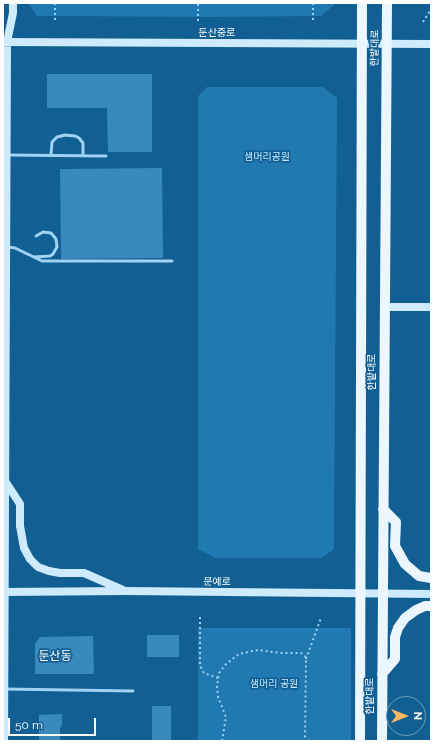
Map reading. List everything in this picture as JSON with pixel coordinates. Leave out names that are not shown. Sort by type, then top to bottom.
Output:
[{"type":"main road","points":[[5,42],[13,13],[13,3]]},
{"type":"main road","name":"한밭대로","points":[[360,741],[362,3]]},
{"type":"main road","name":"한밭대로","points":[[382,741],[387,3]]},
{"type":"main road","points":[[3,27],[5,42],[6,155],[4,741]]},
{"type":"main road","name":"둔산중로","points":[[5,42],[431,44]]},
{"type":"main road","points":[[385,307],[431,307]]},
{"type":"main road","points":[[5,481],[20,504],[20,526],[24,548],[30,559],[38,567],[60,573],[84,573],[126,591]]},
{"type":"main road","points":[[383,509],[396,522],[396,546],[405,564],[419,576],[431,578]]},
{"type":"main road","name":"문예로","points":[[4,592],[126,591],[431,594]]},
{"type":"main road","points":[[382,674],[395,660],[398,628],[405,618],[416,610],[425,606],[431,606]]},
{"type":"lane","points":[[51,155],[52,142],[57,137],[65,135],[80,138],[83,143],[83,156]]},
{"type":"lane","points":[[6,155],[106,156]]},
{"type":"lane","points":[[34,257],[50,256],[57,247],[56,239],[51,234],[43,232],[36,236]]},
{"type":"lane","points":[[6,247],[15,248],[42,261],[52,262],[172,261]]},
{"type":"lane","points":[[4,690],[133,691]]},
{"type":"path","points":[[55,3],[55,21]]},
{"type":"path","points":[[198,3],[198,21]]},
{"type":"path","points":[[313,3],[313,20]]},
{"type":"path","points":[[423,22],[431,9]]},
{"type":"path","points":[[200,617],[200,666],[204,673],[218,678]]},
{"type":"path","points":[[305,741],[306,660],[321,618]]},
{"type":"path","points":[[222,741],[226,717],[218,697],[217,686],[219,673],[226,664],[239,654],[258,650],[281,654],[301,654],[305,656],[306,660]]},
{"type":"green space","points":[[28,3],[334,3],[334,5],[321,16],[37,16]]},
{"type":"green space","name":"샘머리공원","points":[[207,87],[323,87],[337,98],[334,549],[322,558],[216,558],[198,549],[198,96]]},
{"type":"green space","name":"샘머리 공원","points":[[198,628],[351,628],[351,741],[198,741]]},
{"type":"building","points":[[47,74],[152,74],[152,152],[108,152],[107,108],[47,108]]},
{"type":"building","points":[[162,168],[163,258],[61,259],[60,169]]},
{"type":"building","points":[[147,635],[179,635],[179,657],[147,657]]},
{"type":"building","points":[[93,636],[94,674],[35,674],[35,644],[40,637]]},
{"type":"building","points":[[152,706],[171,706],[171,741],[152,741]]},
{"type":"building","points":[[62,714],[60,741],[39,741],[39,715]]},
{"type":"district","name":"둔산동","points":[[55,656]]}]
